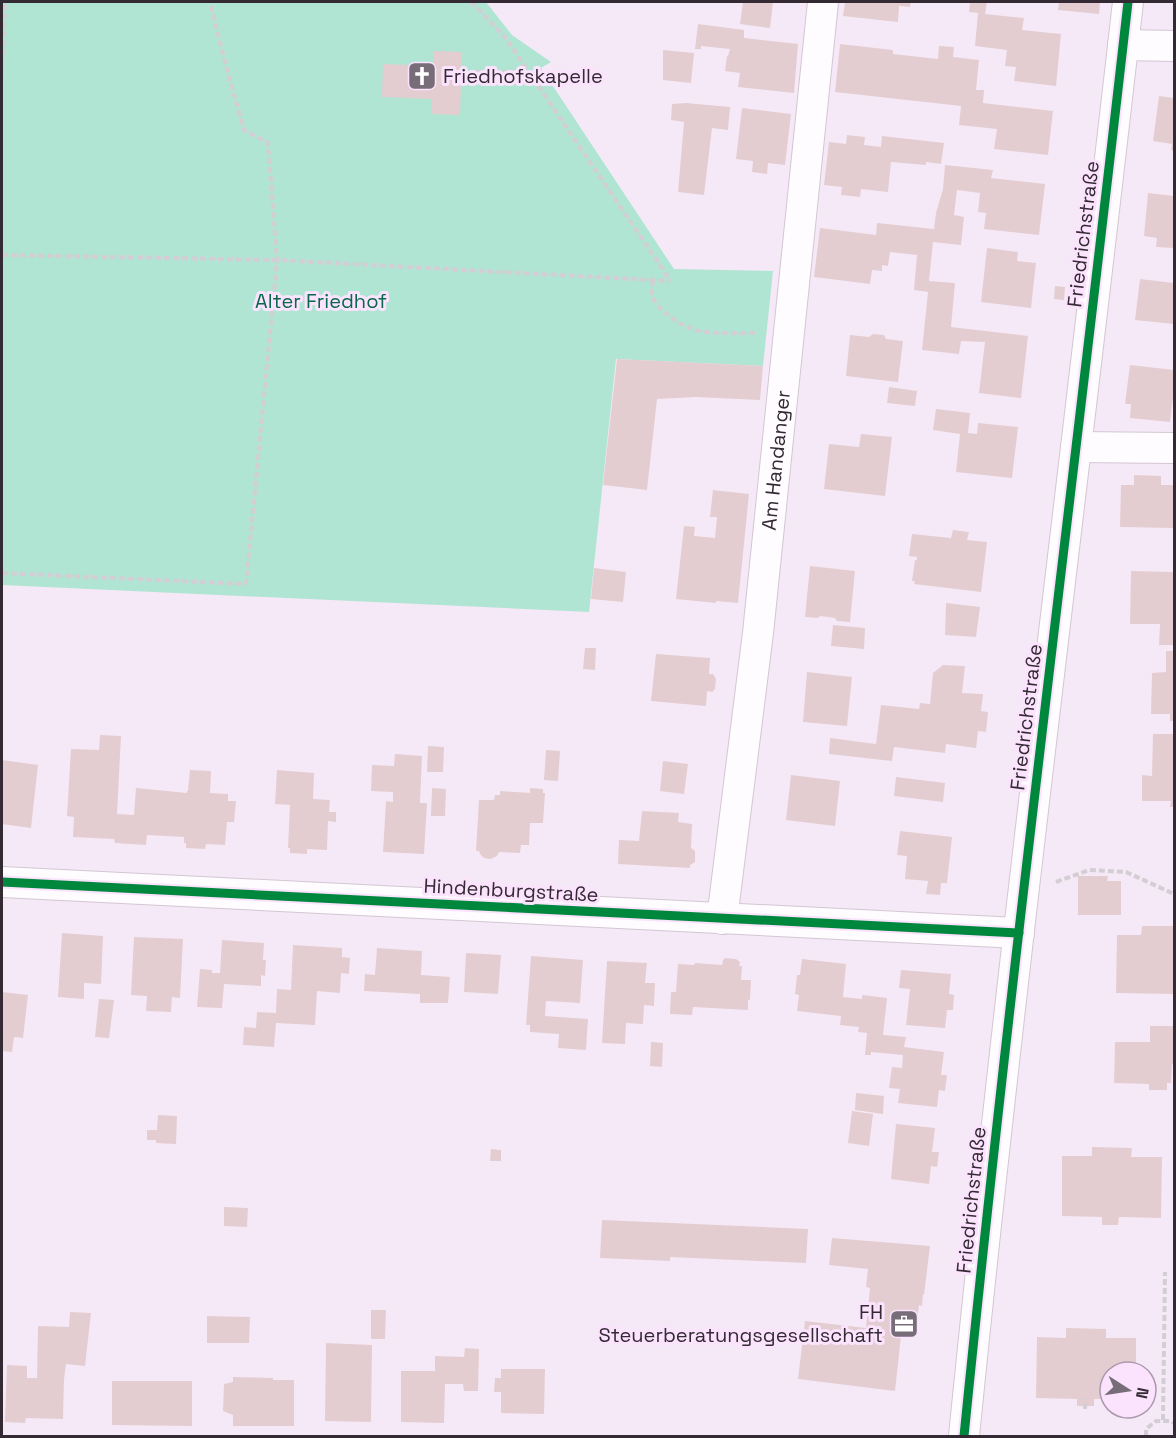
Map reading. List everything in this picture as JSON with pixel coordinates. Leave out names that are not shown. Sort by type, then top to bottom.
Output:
[{"type":"street","name":"Am Handanger","points":[[722,919],[758,633],[823,2]]},
{"type":"street","name":"Friedrichstraße","points":[[964,1437],[1019,933],[1128,2]]},
{"type":"street","points":[[1124,45],[1174,46]]},
{"type":"street","points":[[1076,447],[1174,448]]},
{"type":"street","name":"Hindenburgstraße","points":[[2,882],[1019,933]]},
{"type":"path","points":[[2,74],[5,2]]},
{"type":"path","points":[[2,573],[246,584],[277,260],[268,143],[244,130],[210,2]]},
{"type":"path","points":[[2,255],[277,260],[670,281],[505,37],[471,2]]},
{"type":"path","points":[[475,72],[528,73]]},
{"type":"path","points":[[653,280],[652,296],[661,309],[674,320],[698,331],[789,334]]},
{"type":"path","points":[[1050,885],[1089,870],[1126,872],[1174,894]]},
{"type":"path","points":[[1163,1420],[1165,1272]]},
{"type":"path","points":[[1085,1409],[1086,1399]]},
{"type":"path","points":[[1146,1437],[1146,1430],[1156,1421],[1171,1420],[1174,1423]]},
{"type":"green space","name":"Alter Friedhof","points":[[2,2],[486,2],[512,35],[551,62],[541,68],[674,269],[773,271],[763,366],[616,359],[589,612],[2,585]]},
{"type":"building","points":[[743,2],[773,2],[770,28],[740,24]]},
{"type":"building","points":[[845,2],[911,2],[910,7],[899,6],[898,22],[843,16]]},
{"type":"building","points":[[970,2],[987,2],[985,14],[1024,18],[1022,30],[1061,34],[1056,86],[1014,81],[1016,67],[1005,66],[1007,50],[975,46],[978,13],[969,12]]},
{"type":"building","points":[[1059,2],[1100,2],[1099,14],[1058,10]]},
{"type":"building","points":[[698,24],[744,30],[744,38],[798,44],[794,93],[738,87],[740,73],[725,71],[730,49],[701,46],[701,49],[695,49]]},
{"type":"building","points":[[840,44],[893,50],[893,54],[938,59],[939,46],[954,47],[953,57],[979,60],[976,90],[984,90],[983,103],[1053,111],[1048,155],[994,149],[997,129],[959,125],[961,106],[835,92]]},
{"type":"building","points":[[663,50],[694,53],[691,83],[663,80]]},
{"type":"building","name":"Friedhofskapelle","points":[[434,51],[462,52],[460,115],[432,114],[432,99],[382,97],[383,64],[434,66]]},
{"type":"building","points":[[1159,96],[1174,98],[1174,151],[1171,150],[1172,144],[1153,141]]},
{"type":"building","points":[[672,104],[730,107],[728,130],[712,128],[704,195],[678,192],[684,122],[671,120]]},
{"type":"building","points":[[742,108],[791,114],[785,165],[768,163],[767,174],[752,172],[753,161],[736,159]]},
{"type":"building","points":[[847,135],[865,137],[864,145],[881,147],[882,136],[944,143],[941,164],[891,162],[888,192],[861,189],[860,197],[841,195],[842,187],[824,185],[829,142],[846,144]]},
{"type":"building","points":[[945,165],[993,170],[991,178],[1045,184],[1039,235],[984,229],[986,213],[978,212],[980,193],[957,190],[954,215],[964,217],[961,245],[933,242],[929,281],[955,283],[951,327],[1028,336],[1021,398],[979,393],[985,342],[961,341],[959,354],[922,350],[928,292],[914,290],[917,255],[890,252],[888,266],[882,265],[882,271],[872,270],[870,284],[814,277],[820,228],[876,235],[877,223],[934,229],[943,189]]},
{"type":"building","points":[[1148,193],[1174,196],[1174,248],[1156,247],[1157,238],[1144,236]]},
{"type":"building","points":[[987,248],[1018,252],[1017,261],[1036,263],[1031,308],[981,302]]},
{"type":"building","points":[[1140,279],[1174,283],[1174,324],[1135,320]]},
{"type":"building","points":[[1055,286],[1065,287],[1064,300],[1054,299]]},
{"type":"building","points":[[873,334],[884,335],[886,339],[903,341],[898,382],[846,376],[850,335],[869,337]]},
{"type":"building","points":[[617,359],[763,366],[760,400],[696,397],[657,399],[647,490],[603,485]]},
{"type":"building","points":[[1130,365],[1174,370],[1170,422],[1130,418],[1131,404],[1125,404]]},
{"type":"building","points":[[889,387],[917,391],[915,406],[887,403]]},
{"type":"building","points":[[936,409],[970,413],[968,433],[977,434],[978,423],[1018,427],[1012,478],[956,472],[960,434],[933,430]]},
{"type":"building","points":[[861,434],[892,437],[885,496],[824,489],[829,444],[859,447]]},
{"type":"building","points":[[1134,475],[1161,476],[1161,485],[1174,485],[1174,528],[1120,527],[1121,485],[1134,485]]},
{"type":"building","points":[[713,490],[749,494],[738,603],[676,599],[684,526],[695,527],[694,536],[715,538],[717,517],[710,517]]},
{"type":"building","points":[[953,530],[969,532],[967,540],[987,542],[981,592],[914,584],[915,581],[912,581],[917,557],[909,556],[912,534],[951,538]]},
{"type":"building","points":[[810,566],[855,571],[850,622],[820,616],[818,618],[805,617]]},
{"type":"building","points":[[594,568],[626,572],[623,602],[591,599]]},
{"type":"building","points":[[1131,571],[1174,572],[1174,645],[1159,645],[1160,624],[1130,624]]},
{"type":"building","points":[[946,603],[980,607],[976,637],[945,635]]},
{"type":"building","points":[[833,625],[865,628],[864,649],[831,646]]},
{"type":"building","points":[[585,648],[596,648],[595,670],[583,669]]},
{"type":"building","points":[[1166,651],[1174,651],[1174,721],[1170,721],[1170,714],[1151,714],[1152,673],[1166,672]]},
{"type":"building","points":[[656,654],[710,658],[709,674],[713,674],[716,679],[715,689],[712,692],[707,691],[706,706],[651,701]]},
{"type":"building","points":[[943,665],[965,666],[962,693],[983,694],[981,711],[988,712],[986,732],[978,731],[976,748],[946,744],[945,753],[894,747],[892,761],[829,754],[830,738],[876,744],[881,705],[919,709],[920,703],[930,704],[933,673]]},
{"type":"building","points":[[807,672],[852,677],[847,726],[803,722]]},
{"type":"building","points":[[1153,734],[1174,734],[1174,807],[1170,807],[1171,801],[1142,801],[1142,775],[1152,776]]},
{"type":"building","points":[[100,735],[121,736],[117,814],[134,815],[136,788],[187,793],[190,770],[211,771],[210,793],[228,794],[228,801],[236,801],[234,822],[227,822],[225,845],[206,844],[205,849],[186,848],[184,837],[147,835],[146,845],[115,843],[114,839],[73,837],[74,817],[67,816],[71,749],[99,750]]},
{"type":"building","points":[[428,746],[444,747],[443,772],[427,772]]},
{"type":"building","points":[[546,750],[560,751],[558,781],[544,780]]},
{"type":"building","points":[[395,754],[422,756],[420,803],[427,803],[424,854],[383,852],[386,801],[393,802],[393,792],[371,791],[372,765],[394,766]]},
{"type":"building","points":[[2,760],[38,765],[31,828],[2,824]]},
{"type":"building","points":[[663,761],[688,764],[684,794],[660,791]]},
{"type":"building","points":[[277,770],[314,773],[313,799],[330,800],[329,812],[336,812],[336,822],[328,821],[327,850],[307,849],[307,854],[290,853],[290,848],[288,848],[290,805],[275,804]]},
{"type":"building","points":[[791,775],[840,781],[835,826],[786,820]]},
{"type":"building","points":[[896,777],[945,783],[943,802],[894,796]]},
{"type":"building","points":[[432,788],[446,789],[445,816],[431,816]]},
{"type":"building","points":[[530,788],[543,789],[545,793],[543,823],[530,823],[529,845],[521,845],[520,853],[499,852],[491,859],[484,858],[479,851],[476,851],[479,800],[494,800],[495,795],[500,795],[500,791],[530,793]]},
{"type":"building","points":[[642,811],[679,813],[678,822],[692,824],[691,848],[695,851],[695,862],[690,865],[690,868],[618,864],[619,840],[639,841]]},
{"type":"building","points":[[900,831],[952,837],[947,883],[941,883],[940,895],[926,894],[928,881],[905,879],[907,856],[897,855]]},
{"type":"building","points":[[1078,876],[1108,876],[1107,881],[1121,881],[1121,915],[1078,915]]},
{"type":"building","points":[[1142,926],[1174,926],[1174,994],[1116,993],[1117,935],[1141,935]]},
{"type":"building","points":[[62,933],[103,936],[101,984],[84,983],[84,999],[58,997]]},
{"type":"building","points":[[134,937],[183,939],[180,998],[172,997],[171,1012],[146,1011],[147,996],[131,995]]},
{"type":"building","points":[[222,940],[264,943],[265,976],[261,975],[261,986],[224,984],[222,1008],[197,1007],[200,969],[220,973]]},
{"type":"building","points":[[293,945],[342,948],[342,957],[350,958],[349,974],[341,973],[340,993],[317,991],[315,1025],[276,1023],[274,1047],[243,1045],[244,1027],[256,1028],[257,1012],[276,1013],[277,989],[291,990]]},
{"type":"building","points":[[377,948],[422,951],[421,975],[450,977],[448,1003],[420,1003],[420,994],[364,991],[365,974],[375,975]]},
{"type":"building","points":[[466,953],[501,955],[498,994],[464,992]]},
{"type":"building","points":[[531,956],[583,960],[580,1003],[546,1001],[545,1016],[588,1019],[586,1050],[558,1048],[559,1034],[530,1032],[530,1025],[526,1025]]},
{"type":"building","points":[[725,958],[736,959],[740,962],[741,980],[751,980],[748,1010],[693,1007],[692,1015],[670,1014],[671,992],[676,992],[678,964],[722,965]]},
{"type":"building","points":[[802,959],[846,964],[843,997],[862,999],[862,995],[887,998],[883,1035],[906,1037],[904,1047],[944,1052],[941,1075],[947,1075],[945,1091],[939,1090],[937,1107],[898,1103],[900,1089],[889,1088],[892,1067],[902,1068],[903,1055],[871,1052],[871,1055],[865,1055],[867,1033],[858,1032],[859,1027],[840,1025],[841,1016],[797,1011],[799,995],[795,994]]},
{"type":"building","points":[[607,961],[647,963],[645,983],[655,983],[654,1006],[644,1005],[643,1024],[626,1023],[625,1044],[602,1043]]},
{"type":"building","points":[[901,970],[951,974],[949,994],[954,995],[953,1010],[947,1010],[945,1028],[906,1025],[910,989],[899,988]]},
{"type":"building","points":[[2,992],[28,995],[23,1038],[14,1037],[12,1052],[2,1051]]},
{"type":"building","points":[[99,999],[114,1000],[109,1038],[95,1037]]},
{"type":"building","points":[[1150,1026],[1173,1026],[1174,1064],[1172,1064],[1171,1083],[1167,1083],[1167,1090],[1149,1090],[1149,1084],[1114,1083],[1115,1042],[1150,1042]]},
{"type":"building","points":[[651,1042],[663,1043],[662,1067],[650,1066]]},
{"type":"building","points":[[856,1093],[884,1096],[883,1114],[855,1110]]},
{"type":"building","points":[[852,1111],[873,1114],[869,1146],[848,1143]]},
{"type":"building","points":[[158,1115],[177,1116],[176,1144],[147,1140],[147,1130],[157,1130]]},
{"type":"building","points":[[896,1124],[935,1128],[932,1152],[939,1152],[937,1167],[931,1166],[929,1184],[891,1179]]},
{"type":"building","points":[[1092,1147],[1132,1148],[1131,1157],[1162,1157],[1161,1218],[1119,1217],[1118,1225],[1102,1225],[1102,1217],[1062,1216],[1062,1156],[1092,1156]]},
{"type":"building","points":[[491,1149],[501,1150],[501,1161],[490,1161]]},
{"type":"building","points":[[224,1207],[248,1208],[247,1227],[224,1226]]},
{"type":"building","points":[[602,1220],[808,1229],[806,1263],[670,1257],[670,1261],[600,1258]]},
{"type":"building","points":[[832,1238],[930,1246],[924,1295],[922,1306],[919,1305],[915,1337],[901,1336],[895,1391],[798,1379],[805,1321],[866,1328],[870,1288],[866,1287],[868,1269],[829,1265]]},
{"type":"building","points":[[371,1310],[386,1310],[385,1339],[371,1339]]},
{"type":"building","points":[[70,1312],[91,1313],[85,1366],[66,1364],[63,1419],[26,1418],[25,1423],[5,1422],[7,1365],[27,1366],[27,1378],[37,1378],[38,1326],[69,1327]]},
{"type":"building","points":[[207,1316],[250,1317],[249,1343],[207,1343]]},
{"type":"building","points":[[1066,1328],[1106,1329],[1106,1338],[1136,1338],[1136,1360],[1098,1360],[1098,1399],[1094,1399],[1094,1406],[1077,1406],[1077,1399],[1036,1398],[1037,1337],[1066,1338]]},
{"type":"building","points":[[326,1343],[372,1345],[371,1422],[325,1421]]},
{"type":"building","points":[[465,1348],[479,1349],[478,1391],[464,1391],[463,1384],[445,1384],[444,1423],[401,1422],[401,1371],[435,1371],[435,1356],[464,1357]]},
{"type":"building","points":[[501,1369],[545,1369],[544,1414],[501,1413],[501,1392],[494,1392],[495,1378],[501,1378]]},
{"type":"building","points":[[233,1377],[294,1380],[294,1426],[233,1426],[233,1415],[223,1411],[224,1384],[233,1382]]},
{"type":"building","points":[[112,1381],[192,1381],[192,1426],[112,1425]]},
{"type":"cycle path","points":[[964,1436],[1023,898],[1128,2]]},
{"type":"cycle path","points":[[2,882],[1019,933]]},
{"type":"place","name":"Friedhofskapelle","points":[[422,76]]},
{"type":"place","name":"FH Steuerberatungsgesellschaft","points":[[904,1324]]}]
